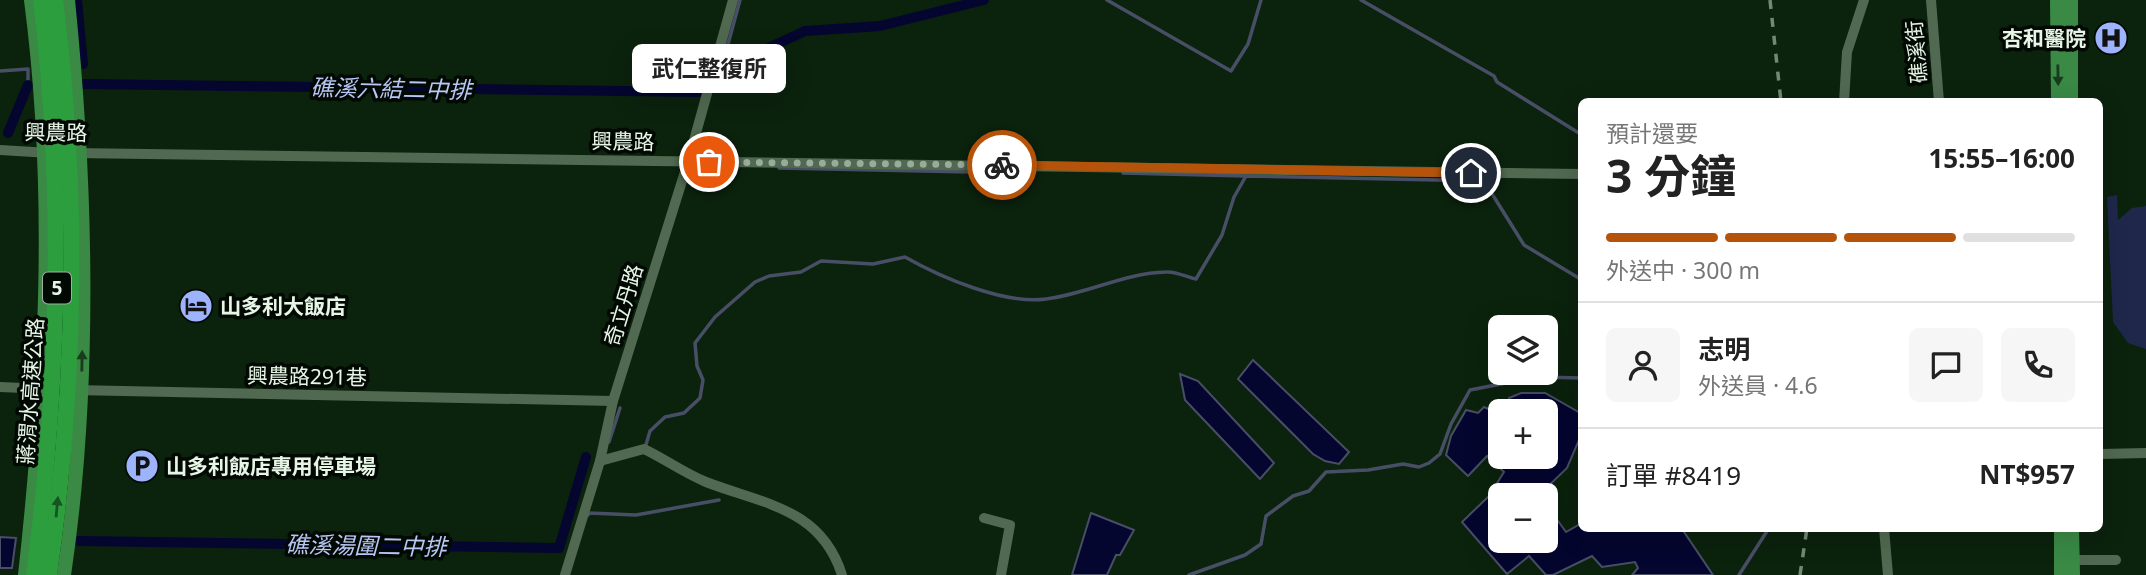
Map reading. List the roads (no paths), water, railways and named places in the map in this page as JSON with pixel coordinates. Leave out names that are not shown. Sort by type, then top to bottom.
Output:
[{"type":"highway","name":"蔣渭水高速公路","points":[[34,575],[46,468],[57,302],[54,129],[41,0]]},
{"type":"highway","name":"蔣渭水高速公路","points":[[49,575],[65,391],[71,210],[63,62],[55,0]]},
{"type":"main road","points":[[25,575],[42,388],[45,261],[46,153],[31,0]]},
{"type":"main road","points":[[64,575],[81,390],[83,260],[80,153],[68,0]]},
{"type":"main road","points":[[2057,0],[2058,98]]},
{"type":"main road","points":[[2071,0],[2071,98]]},
{"type":"main road","points":[[45,261],[55,278],[62,280],[70,278],[83,260]]},
{"type":"main road","points":[[2062,532],[2067,568]]},
{"type":"main road","points":[[2067,568],[2072,532]]},
{"type":"street","name":"奇立丹路","points":[[565,575],[600,461],[614,401],[688,162],[733,0]]},
{"type":"street","points":[[1844,98],[1847,52],[1864,0]]},
{"type":"street","name":"礁溪街","points":[[1931,0],[1939,98]]},
{"type":"street","name":"興農路","points":[[0,150],[46,153],[1578,174]]},
{"type":"street","name":"興農路291巷","points":[[0,387],[614,401]]},
{"type":"street","points":[[600,461],[644,449],[705,481],[792,512],[824,538],[842,575]]},
{"type":"street","points":[[2103,454],[2146,453]]},
{"type":"street","points":[[984,518],[1010,525],[1001,575]]},
{"type":"street","points":[[1884,532],[1888,575]]},
{"type":"street","points":[[2067,568],[2116,560]]},
{"type":"waterway","points":[[77,0],[83,64]]},
{"type":"waterway","points":[[721,70],[740,0]]},
{"type":"waterway","points":[[715,85],[721,70],[805,31],[880,26],[984,0]]},
{"type":"waterway","points":[[1107,0],[1231,71],[1248,44],[1261,0]]},
{"type":"waterway","points":[[1361,0],[1494,76],[1497,82],[1578,133]]},
{"type":"waterway","points":[[0,71],[28,69],[28,85]]},
{"type":"waterway","name":"礁溪六結二中排","points":[[82,84],[699,92]]},
{"type":"waterway","points":[[8,133],[28,85]]},
{"type":"waterway","points":[[779,168],[1018,173]]},
{"type":"waterway","points":[[1123,173],[1246,176]]},
{"type":"waterway","points":[[645,448],[650,431],[665,417],[684,413],[700,398],[703,380],[697,366],[695,343],[715,317],[755,282],[769,276],[801,272],[821,261],[873,264],[905,257],[973,288],[1030,300],[1076,293],[1150,273],[1173,272],[1196,279],[1222,235],[1234,197],[1246,176],[1484,181],[1524,245],[1578,278]]},
{"type":"waterway","points":[[1189,575],[1245,555],[1261,544],[1266,516],[1293,496],[1309,491],[1326,472],[1368,470],[1403,464],[1419,467],[1429,463],[1440,454],[1451,424],[1470,390],[1537,377],[1578,378]]},
{"type":"waterway","points":[[609,442],[620,408]]},
{"type":"waterway","name":"礁溪湯圍二中排","points":[[78,541],[559,548],[586,457]]},
{"type":"waterway","points":[[588,515],[636,515],[719,500]]},
{"type":"waterway","points":[[1739,575],[1766,532]]},
{"type":"railway","points":[[1770,0],[1781,98]]},
{"type":"railway","points":[[1800,575],[1806,532]]},
{"type":"place","name":"杏和醫院","points":[[2111,38]]},
{"type":"place","name":"武仁整復所","points":[[709,162]]},
{"type":"place","name":"山多利大飯店","points":[[196,306]]},
{"type":"place","name":"山多利飯店專用停車場","points":[[142,466]]}]
